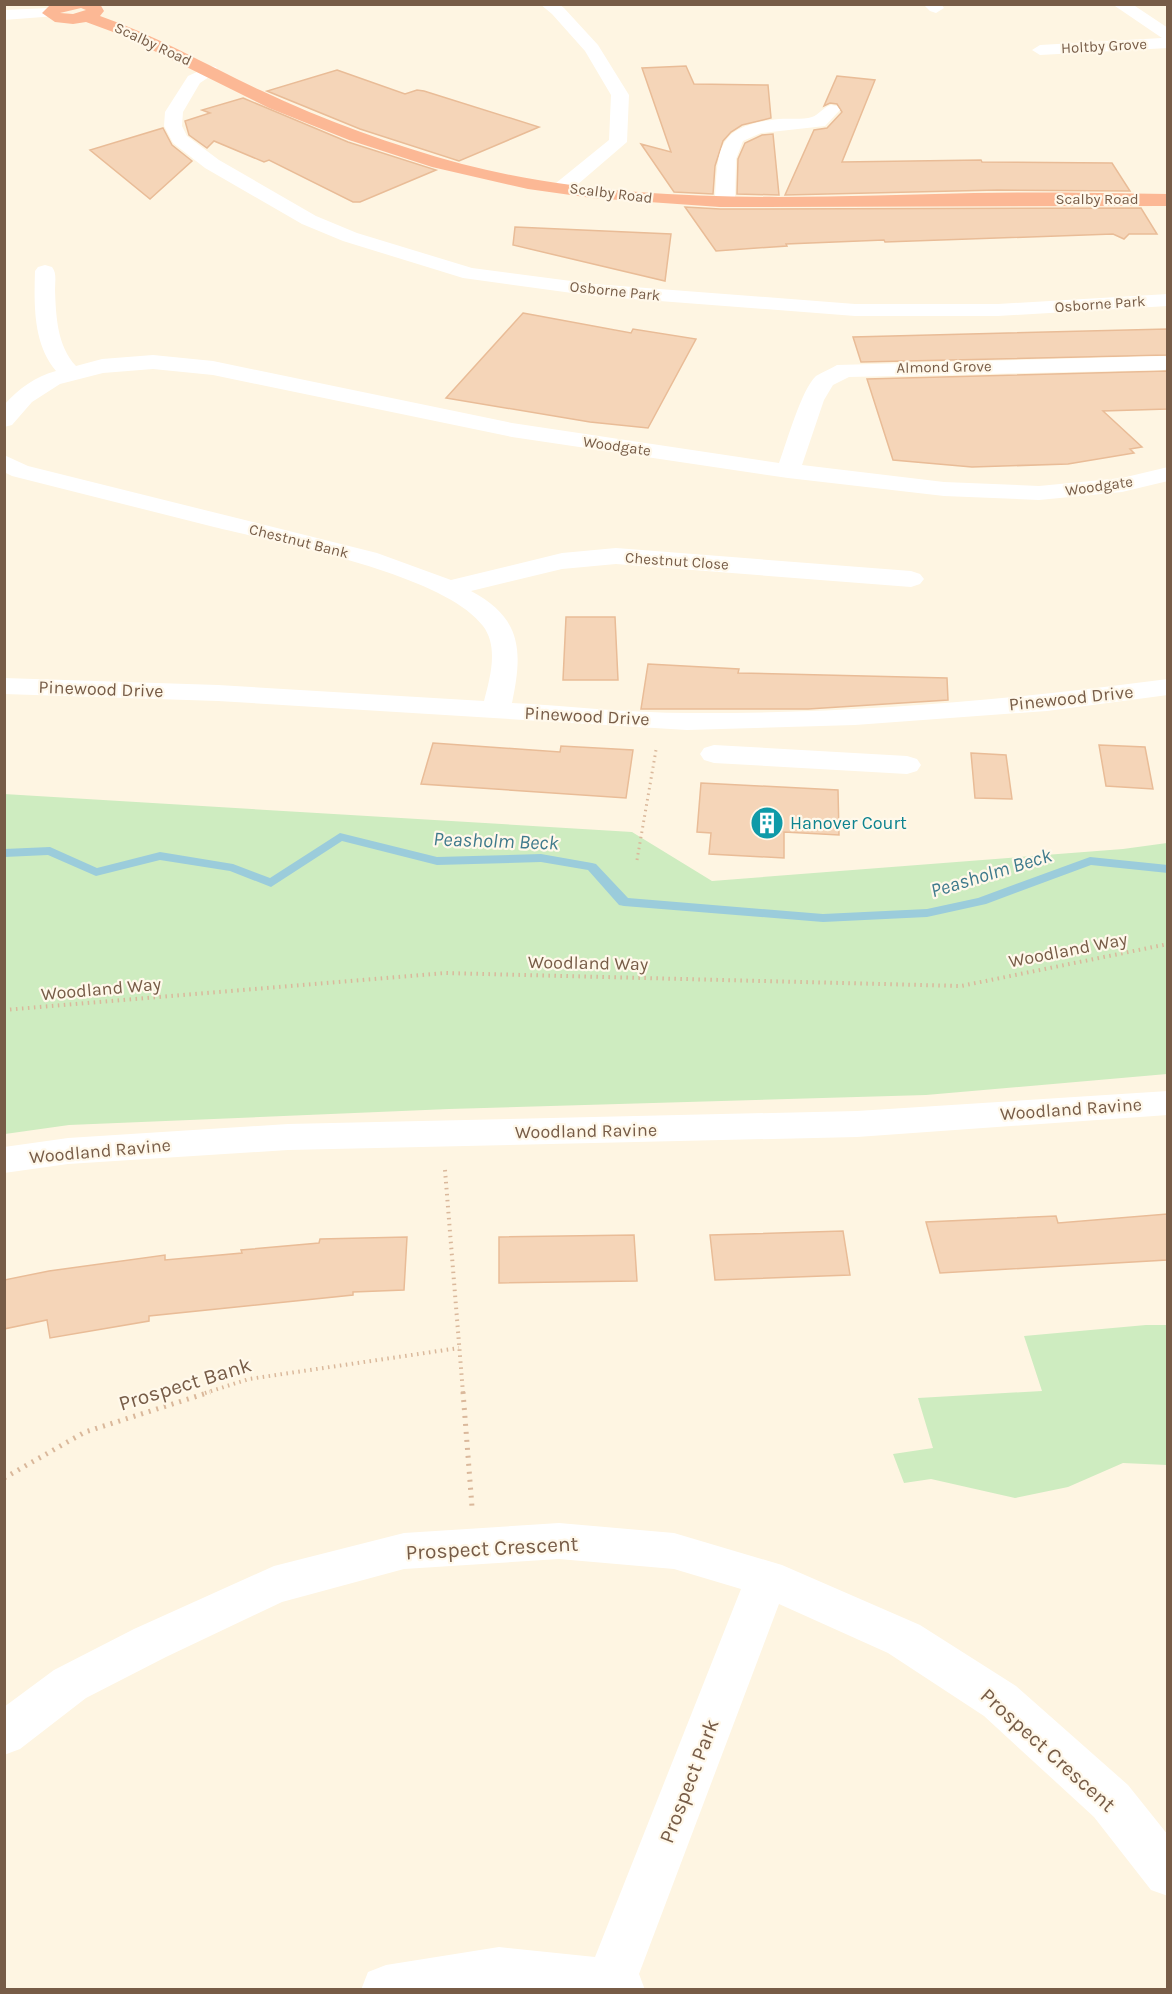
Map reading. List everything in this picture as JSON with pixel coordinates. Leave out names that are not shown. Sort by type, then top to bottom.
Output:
[{"type":"highway","points":[[72,5],[81,9],[63,19],[50,13],[56,8],[72,5]]},
{"type":"highway","name":"Scalby Road","points":[[81,9],[122,27],[251,92],[360,137],[463,169],[563,187],[648,198],[725,202],[1167,200]]},
{"type":"street","points":[[548,4],[558,11],[592,49],[620,95],[618,142],[563,187]]},
{"type":"street","points":[[1120,4],[1167,35]]},
{"type":"street","points":[[4,15],[50,13]]},
{"type":"street","name":"Holtby Grove","points":[[1040,50],[1167,43]]},
{"type":"street","name":"Osborne Park","points":[[210,71],[194,80],[174,112],[172,126],[179,139],[221,169],[309,220],[350,237],[470,274],[594,290],[855,310],[998,310],[1167,300]]},
{"type":"street","points":[[725,202],[728,160],[732,144],[737,137],[771,125],[819,122],[831,110]]},
{"type":"street","points":[[4,420],[13,407],[37,387],[70,372],[56,357],[51,342],[44,296],[45,271]]},
{"type":"street","name":"Woodgate","points":[[70,372],[136,362],[213,368],[512,430],[788,471],[944,489],[1039,494],[1122,485],[1167,474]]},
{"type":"street","name":"Almond Grove","points":[[788,471],[813,400],[824,381],[837,373],[863,368],[1164,363]]},
{"type":"street","name":"Chestnut Bank","points":[[4,462],[20,471],[368,558],[477,604],[493,620],[504,641],[504,665],[496,710]]},
{"type":"street","name":"Chestnut Close","points":[[446,589],[562,561],[616,556],[911,579]]},
{"type":"street","name":"Pinewood Drive","points":[[4,686],[218,693],[687,722],[855,717],[1047,703],[1167,687]]},
{"type":"street","points":[[776,757],[777,719]]},
{"type":"street","points":[[714,754],[907,765]]},
{"type":"street","name":"Woodland Ravine","points":[[4,1160],[68,1151],[288,1137],[857,1124],[1167,1103]]},
{"type":"street","name":"Prospect Crescent","points":[[4,1734],[70,1684],[274,1585],[404,1551],[559,1541],[674,1551],[767,1578],[904,1640],[1000,1701],[1111,1801],[1167,1873]]},
{"type":"street","name":"Prospect Park","points":[[386,1989],[499,1972],[615,1987],[767,1578]]},
{"type":"path","points":[[637,860],[662,720]]},
{"type":"path","name":"Woodland Way","points":[[4,1010],[445,973],[961,986],[1167,944]]},
{"type":"path","points":[[442,1134],[475,1546]]},
{"type":"path","name":"Prospect Bank","points":[[4,1478],[85,1432],[249,1379],[459,1348]]},
{"type":"green space","points":[[4,794],[632,832],[712,881],[1123,849],[1167,843],[1167,1074],[926,1095],[449,1109],[69,1125],[5,1134]]},
{"type":"green space","points":[[1167,1325],[1167,1465],[1123,1463],[1068,1487],[1015,1498],[931,1479],[904,1483],[893,1454],[933,1448],[918,1398],[1042,1391],[1024,1336]]},
{"type":"building","points":[[686,66],[694,84],[768,85],[771,118],[742,125],[723,141],[715,166],[713,194],[674,192],[641,144],[671,152],[642,68]]},
{"type":"building","points":[[337,70],[405,94],[417,90],[424,91],[539,127],[459,161],[360,129],[267,91]]},
{"type":"building","points":[[837,76],[875,80],[842,162],[981,160],[982,162],[1112,163],[1130,191],[998,190],[785,195],[814,130],[827,128],[842,112],[837,104],[830,103],[824,106]]},
{"type":"building","points":[[243,98],[348,142],[436,170],[360,202],[353,202],[269,160],[264,162],[214,141],[207,148],[189,135],[185,121],[210,113],[202,110]]},
{"type":"building","points":[[163,128],[172,145],[192,161],[150,199],[90,150]]},
{"type":"building","points":[[773,134],[779,195],[737,194],[738,159],[745,143],[762,135]]},
{"type":"building","points":[[685,207],[720,209],[1141,208],[1157,234],[1129,234],[1124,239],[1113,234],[885,242],[884,240],[786,244],[787,246],[716,251]]},
{"type":"building","points":[[515,227],[671,234],[665,281],[513,245]]},
{"type":"building","points":[[523,313],[631,333],[633,329],[696,339],[648,428],[590,422],[446,398]]},
{"type":"building","points":[[1167,329],[1167,355],[861,362],[853,337]]},
{"type":"building","points":[[1167,371],[1167,409],[1103,411],[1142,447],[1130,449],[1134,453],[1068,464],[972,467],[893,460],[867,379]]},
{"type":"building","points":[[566,617],[615,617],[618,680],[563,680]]},
{"type":"building","points":[[648,664],[739,669],[738,673],[947,678],[948,700],[808,709],[641,709]]},
{"type":"building","points":[[433,743],[560,752],[561,746],[633,750],[626,798],[421,784]]},
{"type":"building","points":[[1099,745],[1145,747],[1153,789],[1106,786]]},
{"type":"building","points":[[971,753],[1006,755],[1012,799],[975,798]]},
{"type":"building","name":"Hanover Court","points":[[701,783],[838,790],[839,835],[784,832],[784,858],[709,854],[711,833],[697,832]]},
{"type":"building","points":[[1167,1214],[1167,1260],[940,1273],[926,1222],[1056,1216],[1058,1223]]},
{"type":"building","points":[[843,1231],[850,1275],[715,1280],[710,1235]]},
{"type":"building","points":[[634,1235],[637,1281],[499,1283],[499,1237]]},
{"type":"building","points":[[407,1237],[404,1290],[353,1292],[353,1295],[149,1316],[149,1321],[50,1338],[47,1320],[4,1329],[4,1280],[49,1271],[165,1255],[165,1260],[319,1243],[320,1239]]},
{"type":"waterway","name":"Peasholm Beck","points":[[4,853],[50,851],[96,872],[160,856],[233,868],[271,883],[340,837],[437,861],[541,858],[592,867],[624,902],[823,918],[927,913],[981,901],[1090,861],[1168,869]]},
{"type":"place","name":"Hanover Court","points":[[767,823]]}]
